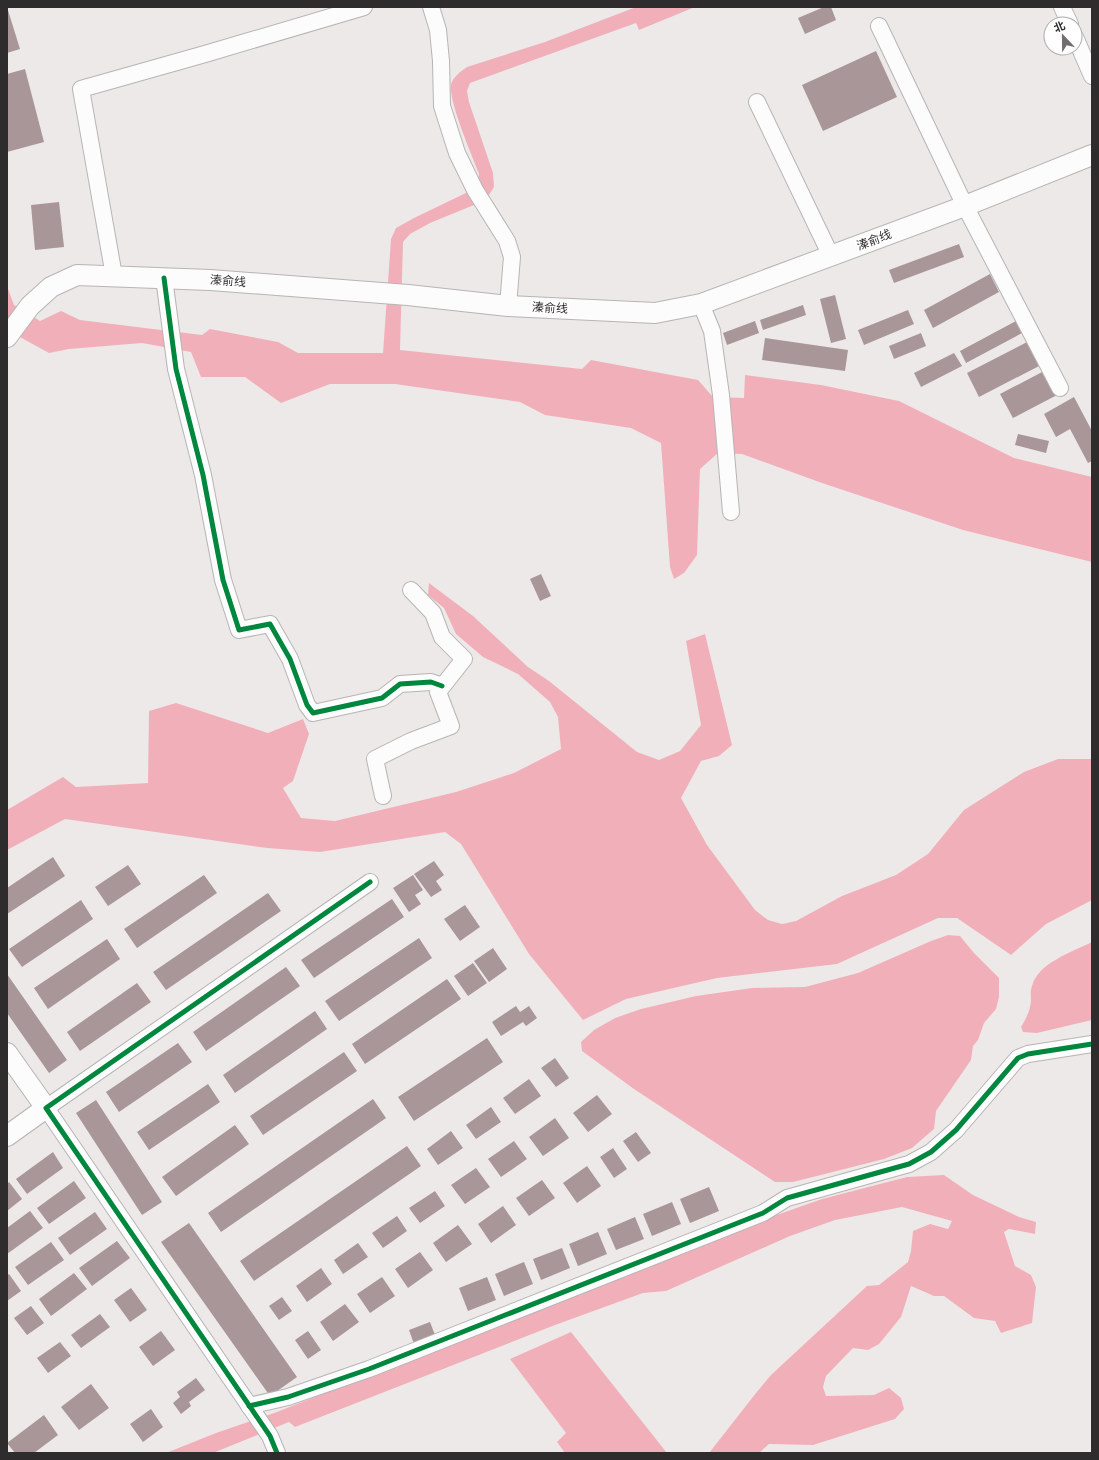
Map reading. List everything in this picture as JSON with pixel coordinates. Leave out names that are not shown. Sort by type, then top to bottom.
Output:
[{"type":"main road","name":"溱俞线","points":[[7,337],[30,306],[51,287],[77,275],[210,280],[374,292],[508,306],[655,313],[702,304],[965,206],[1092,155]]},
{"type":"main road","points":[[7,1053],[46,1108],[7,1136]]},
{"type":"street","points":[[114,276],[81,89],[364,7]]},
{"type":"street","points":[[431,7],[438,30],[441,61],[442,106],[457,153],[476,190],[507,241],[512,257],[508,306]]},
{"type":"street","points":[[878,26],[965,206],[1060,388]]},
{"type":"street","points":[[1083,55],[1092,76]]},
{"type":"street","points":[[757,102],[831,256]]},
{"type":"street","points":[[164,278],[176,368],[203,475],[223,580],[239,630],[270,624],[290,660],[307,706],[313,713],[382,698],[400,684],[431,682],[442,686]]},
{"type":"street","points":[[702,304],[712,331],[721,395],[731,512]]},
{"type":"street","points":[[383,796],[375,759],[411,741],[451,726],[438,692],[464,659],[442,637],[433,613],[411,590]]},
{"type":"street","points":[[277,1453],[270,1436],[46,1108],[370,882]]},
{"type":"street","points":[[252,1411],[376,1366],[762,1213],[787,1198],[909,1164],[931,1152],[956,1130],[1018,1058],[1028,1054],[1092,1044]]},
{"type":"shaded area","points":[[636,7],[695,7],[639,30],[636,23],[470,83],[467,91],[469,102],[493,173],[494,187],[487,198],[430,223],[410,234],[403,242],[400,350],[582,369],[591,360],[698,380],[713,397],[744,398],[745,375],[821,385],[899,401],[1014,458],[1092,477],[1092,562],[963,530],[822,483],[742,454],[718,453],[700,469],[697,555],[684,573],[674,579],[670,567],[661,443],[631,428],[545,415],[520,402],[395,384],[330,384],[281,403],[245,377],[201,377],[191,352],[142,343],[69,349],[49,353],[7,330],[7,286],[14,305],[40,321],[61,311],[80,320],[202,335],[210,329],[278,342],[298,353],[383,353],[391,239],[396,228],[468,192],[478,183],[479,174],[457,116],[451,93],[451,85],[455,77],[467,67],[545,42]]},
{"type":"shaded area","points":[[429,583],[473,616],[528,667],[549,681],[637,752],[659,760],[680,751],[701,725],[686,641],[705,634],[732,745],[719,756],[701,761],[681,798],[707,845],[755,910],[768,920],[782,924],[796,921],[842,896],[896,875],[928,854],[964,810],[1024,772],[1058,759],[1092,759],[1092,900],[1046,924],[1011,955],[957,918],[938,918],[837,964],[717,978],[626,999],[583,1020],[529,954],[461,844],[445,832],[320,852],[267,848],[65,819],[7,850],[7,810],[63,777],[76,787],[148,783],[149,711],[176,703],[268,733],[303,719],[309,734],[293,781],[283,788],[301,818],[335,821],[456,792],[514,773],[561,749],[558,717],[550,702],[518,674],[483,657],[456,634],[444,608],[428,595]]},
{"type":"shaded area","points":[[948,935],[960,936],[974,953],[999,978],[999,997],[996,1009],[984,1023],[978,1040],[973,1046],[971,1060],[936,1111],[934,1129],[912,1148],[884,1159],[793,1182],[775,1182],[634,1089],[582,1051],[581,1042],[594,1030],[615,1018],[641,1009],[696,996],[752,988],[805,987],[858,973]]},
{"type":"shaded area","points":[[1092,942],[1092,1020],[1037,1033],[1023,1032],[1021,1027],[1030,1008],[1031,990],[1035,978],[1041,971],[1057,959]]},
{"type":"shaded area","points":[[944,1175],[973,1195],[1019,1217],[1036,1222],[1035,1234],[1009,1229],[1004,1232],[1015,1266],[1031,1275],[1036,1287],[1032,1323],[1001,1333],[995,1321],[974,1318],[944,1296],[934,1296],[911,1286],[901,1317],[879,1344],[868,1350],[853,1348],[826,1376],[823,1387],[826,1396],[874,1395],[889,1388],[901,1398],[904,1409],[895,1419],[813,1445],[769,1444],[759,1453],[709,1453],[771,1375],[867,1286],[879,1285],[908,1262],[911,1251],[913,1231],[930,1224],[948,1229],[952,1221],[902,1207],[835,1220],[790,1236],[666,1291],[643,1293],[555,1325],[295,1427],[289,1422],[213,1453],[166,1453],[216,1433],[277,1412],[760,1221],[822,1199],[907,1177]]},
{"type":"shaded area","points":[[571,1332],[667,1453],[565,1453],[557,1442],[566,1433],[510,1359]]},
{"type":"building","points":[[7,7],[20,49],[7,53]]},
{"type":"building","points":[[824,7],[831,7],[836,20],[805,34],[798,18]]},
{"type":"building","points":[[876,51],[897,97],[823,131],[802,85]]},
{"type":"building","points":[[25,69],[44,142],[7,152],[7,74]]},
{"type":"building","points":[[59,202],[64,247],[35,250],[31,205]]},
{"type":"building","points":[[959,244],[964,257],[894,283],[889,270]]},
{"type":"building","points":[[990,274],[999,292],[933,328],[924,310]]},
{"type":"building","points":[[835,295],[846,339],[831,343],[820,299]]},
{"type":"building","points":[[803,305],[806,315],[763,330],[760,320]]},
{"type":"building","points":[[908,310],[914,324],[864,345],[858,330]]},
{"type":"building","points":[[755,321],[759,333],[727,345],[723,333]]},
{"type":"building","points":[[1016,321],[1022,333],[966,363],[960,351]]},
{"type":"building","points":[[921,333],[926,346],[894,359],[889,346]]},
{"type":"building","points":[[765,338],[848,350],[845,371],[762,360]]},
{"type":"building","points":[[1029,341],[1041,365],[979,397],[967,373]]},
{"type":"building","points":[[954,353],[962,366],[921,387],[914,373]]},
{"type":"building","points":[[1044,371],[1057,395],[1013,418],[1000,394]]},
{"type":"building","points":[[1074,397],[1092,431],[1092,461],[1088,463],[1070,429],[1056,437],[1044,414]]},
{"type":"building","points":[[1018,434],[1049,441],[1046,453],[1015,445]]},
{"type":"building","points":[[541,574],[551,596],[540,601],[530,579]]},
{"type":"building","points":[[53,857],[65,876],[7,914],[7,888]]},
{"type":"building","points":[[434,861],[444,875],[436,881],[442,890],[431,897],[414,874]]},
{"type":"building","points":[[128,865],[141,884],[108,906],[95,887]]},
{"type":"building","points":[[204,875],[217,893],[137,948],[124,929]]},
{"type":"building","points":[[413,875],[423,890],[415,895],[421,904],[409,912],[393,888]]},
{"type":"building","points":[[268,893],[281,911],[166,990],[153,972]]},
{"type":"building","points":[[392,899],[404,917],[314,978],[301,960]]},
{"type":"building","points":[[81,900],[93,919],[22,967],[9,949]]},
{"type":"building","points":[[465,905],[480,927],[460,941],[444,919]]},
{"type":"building","points":[[419,938],[432,958],[339,1021],[325,1001]]},
{"type":"building","points":[[107,939],[120,959],[48,1009],[34,988]]},
{"type":"building","points":[[493,948],[507,969],[489,982],[474,961]]},
{"type":"building","points":[[473,963],[487,983],[468,996],[454,976]]},
{"type":"building","points":[[286,967],[300,986],[206,1051],[193,1032]]},
{"type":"building","points":[[7,974],[67,1060],[49,1073],[7,1013]]},
{"type":"building","points":[[447,979],[461,999],[365,1064],[352,1044]]},
{"type":"building","points":[[137,983],[151,1002],[80,1051],[67,1032]]},
{"type":"building","points":[[516,1006],[520,1012],[529,1006],[537,1018],[526,1026],[523,1022],[501,1036],[492,1022]]},
{"type":"building","points":[[315,1011],[327,1029],[235,1093],[223,1075]]},
{"type":"building","points":[[487,1038],[503,1062],[414,1121],[398,1097]]},
{"type":"building","points":[[178,1043],[192,1062],[119,1112],[106,1092]]},
{"type":"building","points":[[344,1052],[357,1071],[263,1135],[250,1116]]},
{"type":"building","points":[[555,1058],[569,1078],[556,1087],[541,1068]]},
{"type":"building","points":[[529,1079],[541,1096],[515,1114],[503,1098]]},
{"type":"building","points":[[208,1084],[220,1102],[149,1150],[137,1132]]},
{"type":"building","points":[[597,1095],[612,1114],[588,1132],[573,1113]]},
{"type":"building","points":[[373,1099],[386,1118],[221,1232],[208,1213]]},
{"type":"building","points":[[96,1100],[162,1202],[142,1215],[76,1113]]},
{"type":"building","points":[[491,1107],[501,1122],[476,1139],[466,1125]]},
{"type":"building","points":[[555,1118],[569,1138],[543,1156],[529,1137]]},
{"type":"building","points":[[235,1125],[249,1144],[176,1196],[162,1177]]},
{"type":"building","points":[[451,1131],[463,1148],[438,1165],[427,1149]]},
{"type":"building","points":[[636,1132],[651,1153],[638,1162],[623,1141]]},
{"type":"building","points":[[514,1141],[527,1159],[501,1177],[488,1159]]},
{"type":"building","points":[[407,1146],[421,1166],[254,1281],[240,1261]]},
{"type":"building","points":[[613,1148],[627,1169],[614,1178],[600,1157]]},
{"type":"building","points":[[53,1152],[63,1168],[27,1194],[16,1179]]},
{"type":"building","points":[[587,1166],[601,1186],[577,1203],[563,1183]]},
{"type":"building","points":[[476,1168],[490,1187],[465,1204],[451,1185]]},
{"type":"building","points":[[542,1180],[555,1198],[529,1216],[516,1198]]},
{"type":"building","points":[[74,1181],[86,1198],[49,1224],[37,1208]]},
{"type":"building","points":[[9,1182],[22,1199],[7,1211],[7,1184]]},
{"type":"building","points":[[709,1187],[719,1211],[690,1223],[680,1199]]},
{"type":"building","points":[[435,1191],[445,1206],[420,1223],[409,1208]]},
{"type":"building","points":[[672,1202],[681,1224],[652,1236],[643,1214]]},
{"type":"building","points":[[503,1206],[516,1225],[491,1243],[478,1224]]},
{"type":"building","points":[[30,1211],[43,1228],[7,1254],[7,1228]]},
{"type":"building","points":[[95,1212],[107,1229],[70,1255],[58,1238]]},
{"type":"building","points":[[397,1216],[407,1231],[383,1248],[372,1233]]},
{"type":"building","points":[[635,1217],[644,1239],[616,1250],[607,1229]]},
{"type":"building","points":[[189,1223],[297,1377],[270,1396],[161,1242]]},
{"type":"building","points":[[458,1225],[472,1244],[446,1262],[433,1243]]},
{"type":"building","points":[[598,1232],[607,1254],[578,1266],[569,1244]]},
{"type":"building","points":[[117,1241],[130,1258],[92,1286],[79,1268]]},
{"type":"building","points":[[51,1242],[64,1260],[28,1285],[15,1267]]},
{"type":"building","points":[[358,1243],[368,1257],[343,1274],[334,1260]]},
{"type":"building","points":[[562,1248],[570,1268],[541,1280],[533,1259]]},
{"type":"building","points":[[420,1252],[433,1270],[408,1288],[395,1269]]},
{"type":"building","points":[[524,1262],[533,1284],[504,1296],[495,1274]]},
{"type":"building","points":[[321,1268],[332,1284],[307,1302],[296,1286]]},
{"type":"building","points":[[74,1273],[87,1289],[51,1316],[39,1299]]},
{"type":"building","points":[[9,1274],[21,1291],[7,1301],[7,1275]]},
{"type":"building","points":[[382,1277],[395,1296],[370,1313],[357,1294]]},
{"type":"building","points":[[487,1277],[496,1300],[468,1311],[459,1288]]},
{"type":"building","points":[[131,1288],[147,1310],[130,1322],[114,1300]]},
{"type":"building","points":[[282,1297],[292,1311],[279,1320],[269,1306]]},
{"type":"building","points":[[345,1304],[359,1322],[333,1341],[320,1322]]},
{"type":"building","points":[[31,1306],[44,1323],[27,1335],[14,1318]]},
{"type":"building","points":[[100,1314],[110,1327],[81,1348],[71,1335]]},
{"type":"building","points":[[430,1322],[435,1335],[414,1344],[409,1330]]},
{"type":"building","points":[[161,1331],[175,1350],[153,1366],[139,1347]]},
{"type":"building","points":[[308,1331],[321,1350],[308,1359],[295,1340]]},
{"type":"building","points":[[60,1342],[71,1356],[48,1373],[37,1358]]},
{"type":"building","points":[[196,1378],[205,1390],[189,1402],[191,1406],[181,1414],[173,1403],[180,1397],[177,1392]]},
{"type":"building","points":[[91,1384],[109,1408],[79,1430],[61,1407]]},
{"type":"building","points":[[151,1409],[163,1427],[143,1442],[130,1424]]},
{"type":"building","points":[[44,1415],[58,1435],[34,1453],[15,1453],[7,1443]]},
{"type":"cycle path","points":[[164,278],[176,369],[203,475],[223,580],[239,630],[270,624],[290,659],[307,705],[313,713],[382,698],[400,684],[431,682],[442,686]]},
{"type":"cycle path","points":[[277,1453],[270,1436],[46,1108],[370,882]]},
{"type":"cycle path","points":[[249,1406],[288,1397],[369,1369],[763,1213],[787,1198],[909,1164],[931,1152],[956,1130],[1018,1058],[1028,1054],[1092,1044]]}]
